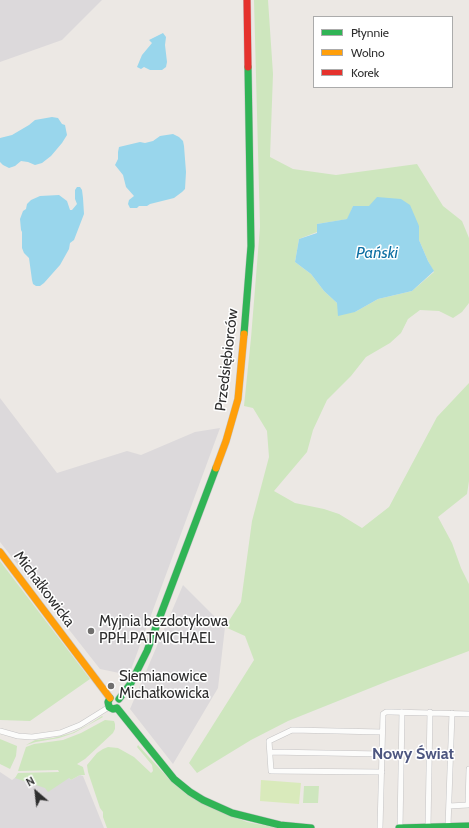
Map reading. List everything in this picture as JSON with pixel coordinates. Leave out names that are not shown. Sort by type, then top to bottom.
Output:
[{"type":"street","name":"Przedsiębiorców","points":[[119,699],[126,690],[148,652],[226,441],[238,399],[251,246],[247,0]]},
{"type":"street","name":"Michałkowicka","points":[[0,552],[110,698]]},
{"type":"street","points":[[109,706],[108,702],[110,698],[114,697],[119,699],[120,705],[117,708]]},
{"type":"street","points":[[109,706],[113,709],[117,708],[170,774],[190,792],[211,804],[232,813],[280,825],[311,828]]},
{"type":"street","points":[[0,731],[27,736],[56,734],[80,725],[109,706]]},
{"type":"street","points":[[380,828],[383,714],[386,712],[430,712],[469,714]]},
{"type":"street","points":[[402,712],[400,828],[469,826]]},
{"type":"street","points":[[428,827],[430,712]]},
{"type":"street","points":[[448,826],[452,713]]},
{"type":"street","points":[[382,732],[292,730],[269,741],[271,771],[382,772]]},
{"type":"street","points":[[270,752],[382,754]]},
{"type":"street","points":[[449,806],[468,805],[469,769]]},
{"type":"shaded area","points":[[0,0],[102,0],[62,40],[0,62]]},
{"type":"shaded area","points":[[0,398],[57,473],[127,451],[141,455],[195,432],[220,428],[129,675],[100,669],[0,542]]},
{"type":"shaded area","points":[[183,585],[225,627],[218,688],[173,764],[130,709]]},
{"type":"shaded area","points":[[0,772],[12,780],[16,777],[69,778],[71,780],[80,775],[83,776],[104,828],[0,828]]},
{"type":"green space","points":[[254,0],[268,0],[273,74],[270,157],[293,169],[336,175],[417,164],[443,206],[462,221],[469,238],[469,303],[462,312],[453,318],[439,311],[420,310],[408,319],[401,333],[390,343],[366,357],[351,376],[327,400],[313,430],[307,452],[274,491],[295,503],[324,509],[339,514],[362,528],[389,507],[437,417],[469,383],[469,481],[467,494],[438,517],[452,543],[461,568],[469,584],[469,651],[388,681],[288,721],[251,740],[197,773],[189,763],[254,660],[245,636],[225,627],[241,602],[252,521],[269,457],[267,431],[253,408],[244,406],[260,227]],"holes":[[[353,206],[369,206],[419,226],[419,240],[434,272],[412,291],[378,299],[355,312],[337,303],[324,291],[311,274],[295,262],[299,239],[317,232],[317,224],[348,219]]]},
{"type":"green space","points":[[0,561],[90,679],[30,721],[0,720]]},
{"type":"green space","points":[[102,716],[103,717],[74,733],[59,738],[26,745],[35,740],[53,738],[72,733]]},
{"type":"green space","points":[[105,720],[114,721],[115,729],[113,733],[85,759],[77,764],[83,767],[85,775],[80,775],[71,780],[69,778],[48,792],[45,788],[15,778],[18,773],[59,772],[58,770],[18,771],[26,747],[34,744],[63,740],[81,733]]},
{"type":"green space","points":[[0,739],[17,746],[16,756],[10,769],[0,764]]},
{"type":"green space","points":[[138,745],[170,780],[188,795],[247,822],[278,828],[107,828],[87,765],[97,753],[103,749],[108,747],[118,748],[134,757],[151,773],[153,771],[152,765],[137,747]]},
{"type":"green space","points":[[261,780],[301,783],[299,804],[260,801]]},
{"type":"green space","points":[[304,786],[319,786],[318,803],[303,803]]},
{"type":"water","points":[[163,33],[166,37],[166,67],[162,70],[150,70],[144,67],[141,69],[137,67],[142,55],[152,43],[149,40]]},
{"type":"water","points":[[52,117],[58,118],[62,124],[65,125],[67,135],[51,156],[42,163],[35,165],[21,161],[15,166],[9,168],[0,162],[0,138],[12,135],[35,120]]},
{"type":"water","points":[[173,134],[183,141],[186,172],[185,189],[174,198],[147,206],[130,208],[128,204],[129,200],[134,196],[126,187],[123,175],[115,165],[118,159],[119,147],[140,142],[145,143],[153,141],[160,136]]},
{"type":"water","points":[[77,187],[80,187],[82,190],[84,214],[74,240],[70,243],[69,249],[60,265],[44,283],[40,286],[36,286],[33,284],[32,280],[29,258],[24,253],[22,248],[20,219],[23,211],[26,209],[27,204],[31,200],[40,196],[59,195],[67,201],[70,210],[72,210],[77,204],[75,199],[75,190]]},
{"type":"water","name":"Pański","points":[[377,197],[401,199],[410,205],[419,226],[419,240],[434,271],[412,291],[378,299],[355,312],[338,316],[337,303],[324,291],[311,274],[295,262],[299,239],[317,233],[317,224],[347,219],[353,206],[369,206]]},
{"type":"traffic: fast","points":[[244,334],[251,246],[248,67]]},
{"type":"traffic: fast","points":[[119,699],[131,683],[147,651],[216,468]]},
{"type":"traffic: fast","points":[[110,698],[108,702],[109,707],[113,709],[117,708]]},
{"type":"traffic: fast","points":[[117,708],[174,779],[190,792],[203,800],[232,813],[280,825],[311,828]]},
{"type":"traffic: fast","points":[[399,828],[469,826]]},
{"type":"traffic: slow","points":[[216,468],[226,441],[238,399],[244,334]]},
{"type":"traffic: slow","points":[[0,552],[110,698]]},
{"type":"traffic: jam","points":[[247,0],[248,67]]},
{"type":"place","name":"Myjnia bezdotykowa PPH.PATMICHAEL","points":[[91,631]]},
{"type":"place","name":"Siemianowice Michałkowicka","points":[[111,686]]},
{"type":"district","name":"Nowy Świat","points":[[413,754]]}]
